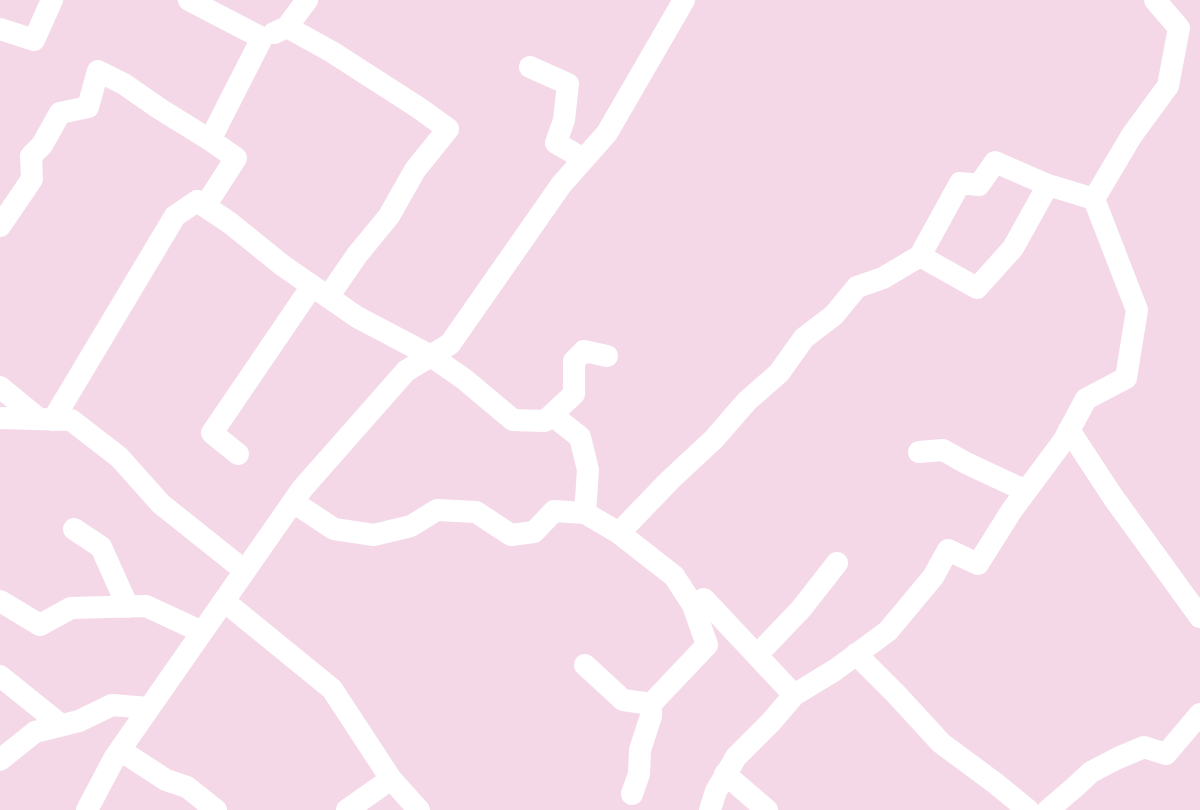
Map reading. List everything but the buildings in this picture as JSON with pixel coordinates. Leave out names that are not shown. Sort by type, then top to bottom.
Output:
[{"type":"street","points":[[0,29],[34,40],[52,0]]},
{"type":"street","points":[[188,0],[262,38]]},
{"type":"street","points":[[210,140],[262,38],[287,27],[307,0]]},
{"type":"street","points":[[87,810],[120,750],[302,489],[406,372],[450,344],[561,185],[607,133],[684,0]]},
{"type":"street","points":[[1094,199],[1132,135],[1168,86],[1179,28],[1155,0]]},
{"type":"street","points":[[238,454],[212,433],[320,291],[358,255],[389,216],[415,170],[448,130],[419,108],[332,52],[287,27]]},
{"type":"street","points":[[530,67],[568,84],[564,120],[556,143],[584,159]]},
{"type":"street","points":[[0,226],[32,179],[31,156],[42,145],[60,113],[88,106],[98,71],[124,84],[160,110],[210,140],[236,158],[205,206]]},
{"type":"street","points":[[619,533],[670,480],[714,439],[747,401],[779,373],[804,338],[834,315],[857,287],[883,278],[920,256],[960,182],[978,185],[995,162],[1048,186],[1094,199]]},
{"type":"street","points":[[920,256],[977,288],[1013,248],[1048,186]]},
{"type":"street","points":[[710,810],[716,791],[736,757],[771,722],[794,695],[835,670],[888,631],[932,577],[948,550],[978,564],[1012,510],[1064,440],[1086,399],[1126,378],[1137,310],[1094,199]]},
{"type":"street","points":[[46,419],[175,216],[197,201],[230,223],[282,265],[358,317],[431,356],[464,379],[512,420],[545,421],[574,394],[574,361],[584,351],[607,356]]},
{"type":"street","points":[[0,387],[46,419]]},
{"type":"street","points":[[552,415],[580,437],[588,470],[585,513]]},
{"type":"street","points":[[0,418],[71,420],[119,457],[161,504],[245,571]]},
{"type":"street","points":[[1069,430],[1113,497],[1200,617]]},
{"type":"street","points":[[919,452],[943,450],[1026,491]]},
{"type":"street","points":[[293,502],[334,529],[374,535],[411,526],[437,510],[476,512],[511,535],[534,532],[554,511],[585,513],[619,533],[674,576],[693,605],[707,645],[651,704],[651,716],[640,750],[638,774],[632,794]]},
{"type":"street","points":[[74,529],[101,547],[128,607]]},
{"type":"street","points":[[757,655],[801,609],[837,563]]},
{"type":"street","points":[[693,605],[704,599],[794,695]]},
{"type":"street","points":[[0,601],[40,625],[71,608],[146,606],[202,632]]},
{"type":"street","points":[[224,601],[332,689],[391,779],[419,810]]},
{"type":"street","points":[[856,654],[896,694],[941,744],[995,783],[1028,810]]},
{"type":"street","points":[[585,665],[623,700],[651,704]]},
{"type":"street","points":[[0,676],[61,726]]},
{"type":"street","points":[[0,760],[35,732],[79,721],[112,705],[149,708]]},
{"type":"street","points":[[1048,810],[1091,772],[1118,758],[1144,747],[1166,754],[1200,714]]},
{"type":"street","points":[[120,750],[166,780],[187,787],[216,810]]},
{"type":"street","points":[[725,774],[767,810]]},
{"type":"street","points":[[347,810],[391,779]]}]
